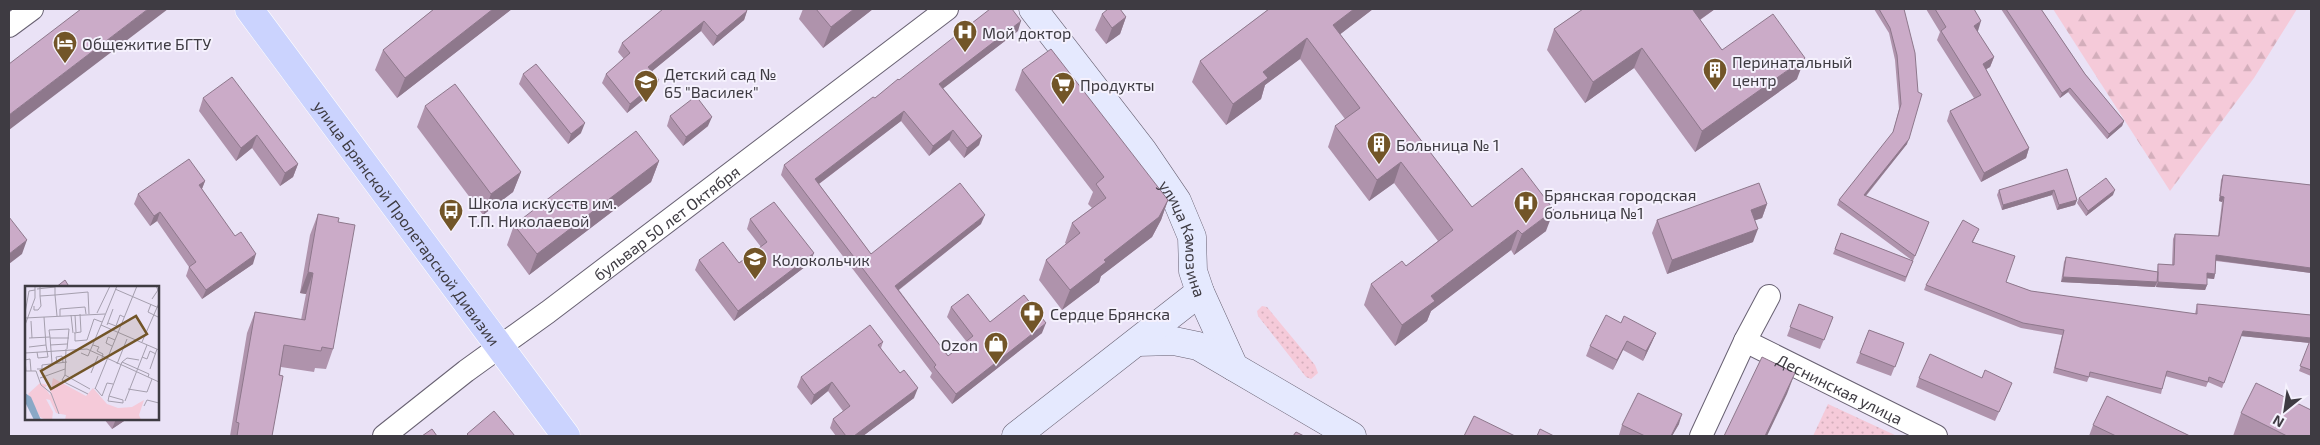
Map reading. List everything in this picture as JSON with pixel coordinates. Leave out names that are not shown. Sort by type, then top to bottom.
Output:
[{"type":"main road","name":"улица Брянской Пролетарской Дивизии","points":[[248,9],[566,436]]},
{"type":"street","points":[[9,26],[32,9]]},
{"type":"street","name":"бульвар 50 лет Октября","points":[[384,436],[947,9]]},
{"type":"street","name":"улица Камозина","points":[[1033,9],[1144,151],[1177,201],[1192,237],[1193,271],[1200,292],[1234,367]]},
{"type":"street","points":[[1016,436],[1200,292]]},
{"type":"street","points":[[1701,436],[1745,341],[1769,296]]},
{"type":"street","points":[[1138,342],[1174,341],[1198,346],[1352,436]]},
{"type":"street","name":"Деснинская улица","points":[[1745,341],[1936,436]]},
{"type":"green space","points":[[2053,9],[2297,9],[2254,78],[2170,191]]},
{"type":"green space","points":[[1262,306],[1267,307],[1315,365],[1318,373],[1311,379],[1306,377],[1258,316],[1257,311]]},
{"type":"green space","points":[[1828,404],[1897,436],[1813,436]]},
{"type":"building","points":[[81,9],[148,9],[9,115],[9,64]]},
{"type":"building","points":[[434,9],[493,9],[405,78],[383,50]]},
{"type":"building","points":[[663,9],[746,9],[747,11],[717,36],[704,21],[648,67],[659,80],[630,104],[606,74],[630,53],[622,43]]},
{"type":"building","points":[[816,9],[854,9],[831,27]]},
{"type":"building","points":[[990,9],[1012,9],[1021,21],[939,84],[982,136],[967,148],[953,130],[933,146],[904,111],[815,179],[871,254],[960,183],[985,215],[895,286],[948,356],[973,336],[951,307],[968,294],[990,322],[1024,295],[1046,323],[956,394],[784,165],[873,97],[875,98],[899,80]]},
{"type":"building","points":[[1108,9],[1120,9],[1126,17],[1112,28],[1102,14]]},
{"type":"building","name":"Больница № 1","points":[[1269,9],[1354,9],[1333,25],[1472,207],[1522,168],[1554,210],[1522,234],[1518,230],[1431,296],[1435,301],[1402,325],[1371,284],[1402,261],[1406,266],[1453,230],[1401,162],[1377,180],[1335,126],[1360,108],[1307,38],[1263,72],[1268,78],[1233,104],[1200,61]]},
{"type":"building","name":"Перинатальный центр","points":[[1583,9],[1694,9],[1722,50],[1773,14],[1805,58],[1702,131],[1642,48],[1593,82],[1554,29]]},
{"type":"building","points":[[1879,9],[1904,9],[1915,53],[1918,92],[1922,94],[1909,139],[1864,195],[1929,222],[1915,256],[1839,200],[1893,132],[1901,104],[1897,55],[1890,28]]},
{"type":"building","points":[[1935,9],[1974,9],[1981,21],[1974,26],[1994,57],[1983,64],[2029,148],[1984,173],[1950,111],[1981,95],[1941,31],[1946,27]]},
{"type":"building","points":[[2006,9],[2041,9],[2085,74],[2124,121],[2109,134],[2070,88],[2062,93]]},
{"type":"building","points":[[1051,49],[1168,200],[1159,217],[1104,260],[1106,262],[1070,290],[1046,260],[1080,233],[1072,223],[1106,198],[1096,184],[1104,177],[1022,70]]},
{"type":"building","points":[[536,64],[585,123],[571,134],[523,74]]},
{"type":"building","points":[[232,77],[298,164],[285,173],[257,135],[241,148],[203,98]]},
{"type":"building","points":[[455,84],[521,172],[491,194],[425,106]]},
{"type":"building","points":[[696,96],[712,117],[686,137],[670,116]]},
{"type":"building","points":[[636,131],[659,161],[537,254],[514,225]]},
{"type":"building","points":[[189,159],[205,181],[199,185],[235,236],[241,232],[256,254],[206,290],[189,267],[196,262],[160,212],[154,216],[138,194]]},
{"type":"building","points":[[2067,169],[2077,200],[2059,205],[2054,190],[2003,205],[1999,190]]},
{"type":"building","points":[[2223,175],[2311,185],[2311,268],[2216,255],[2215,274],[2207,273],[2207,285],[2158,282],[2158,264],[2174,265],[2175,234],[2219,236],[2224,197],[2220,196]]},
{"type":"building","points":[[2106,178],[2115,190],[2088,211],[2079,198]]},
{"type":"building","points":[[1759,183],[1767,204],[1751,210],[1758,229],[1672,260],[1657,220]]},
{"type":"building","points":[[774,202],[814,253],[738,311],[699,260],[723,242],[739,263],[767,242],[750,219]]},
{"type":"building","points":[[318,214],[339,218],[338,222],[355,225],[333,349],[322,347],[321,351],[284,345],[279,375],[283,376],[272,436],[237,436],[239,423],[236,422],[255,312],[305,320],[313,273],[308,272]]},
{"type":"building","points":[[9,217],[27,240],[9,254]]},
{"type":"building","points":[[1963,220],[1979,229],[1972,242],[2015,256],[2006,282],[2031,291],[2197,314],[2197,304],[2311,315],[2311,338],[2243,331],[2224,383],[2209,377],[2208,382],[2167,371],[2162,389],[2090,372],[2089,377],[2055,368],[2064,330],[2023,323],[1926,285]]},
{"type":"building","points":[[1841,233],[1913,261],[1906,277],[1835,249]]},
{"type":"building","points":[[2066,257],[2158,272],[2157,282],[2063,277]]},
{"type":"building","points":[[65,280],[69,286],[58,286]]},
{"type":"building","points":[[1799,304],[1833,317],[1824,340],[1790,327]]},
{"type":"building","points":[[1606,315],[1621,323],[1624,316],[1656,333],[1646,351],[1627,341],[1617,360],[1590,346]]},
{"type":"building","points":[[870,325],[883,342],[878,345],[900,373],[904,370],[918,388],[854,436],[846,436],[833,419],[850,406],[832,382],[814,395],[801,377]]},
{"type":"building","points":[[1869,330],[1904,343],[1895,367],[1860,353]]},
{"type":"building","points":[[2311,338],[2311,370],[2300,366]]},
{"type":"building","points":[[1930,354],[1982,378],[1985,370],[2012,383],[1999,412],[1919,378]]},
{"type":"building","points":[[1762,357],[1795,373],[1765,436],[1724,436]]},
{"type":"building","points":[[2256,383],[2311,410],[2311,436],[2287,436],[2241,413]]},
{"type":"building","points":[[1638,393],[1682,414],[1671,436],[1645,436],[1622,425]]},
{"type":"building","points":[[2107,396],[2190,436],[2116,436],[2093,425]]},
{"type":"building","points":[[494,411],[515,436],[469,436],[467,434]]},
{"type":"building","points":[[1474,416],[1515,436],[1464,436]]},
{"type":"building","points":[[432,429],[437,436],[422,436]]},
{"type":"building","points":[[1540,429],[1554,436],[1537,436]]},
{"type":"building","points":[[1296,432],[1304,436],[1293,436]]},
{"type":"place","name":"Мой доктор","points":[[965,53]]},
{"type":"place","name":"Общежитие БГТУ","points":[[65,64]]},
{"type":"place","name":"Перинатальный центр","points":[[1715,91]]},
{"type":"place","name":"Детский сад № 65 \"Василек\"","points":[[646,103]]},
{"type":"place","name":"Продукты","points":[[1063,105]]},
{"type":"place","name":"Больница № 1","points":[[1379,165]]},
{"type":"place","name":"Брянская городская больница №1","points":[[1526,224]]},
{"type":"place","name":"Школа искусств им. Т.П. Николаевой","points":[[451,232]]},
{"type":"place","name":"Колокольчик","points":[[755,280]]},
{"type":"place","name":"Сердце Брянска","points":[[1032,334]]},
{"type":"place","name":"Ozon","points":[[996,365]]}]
